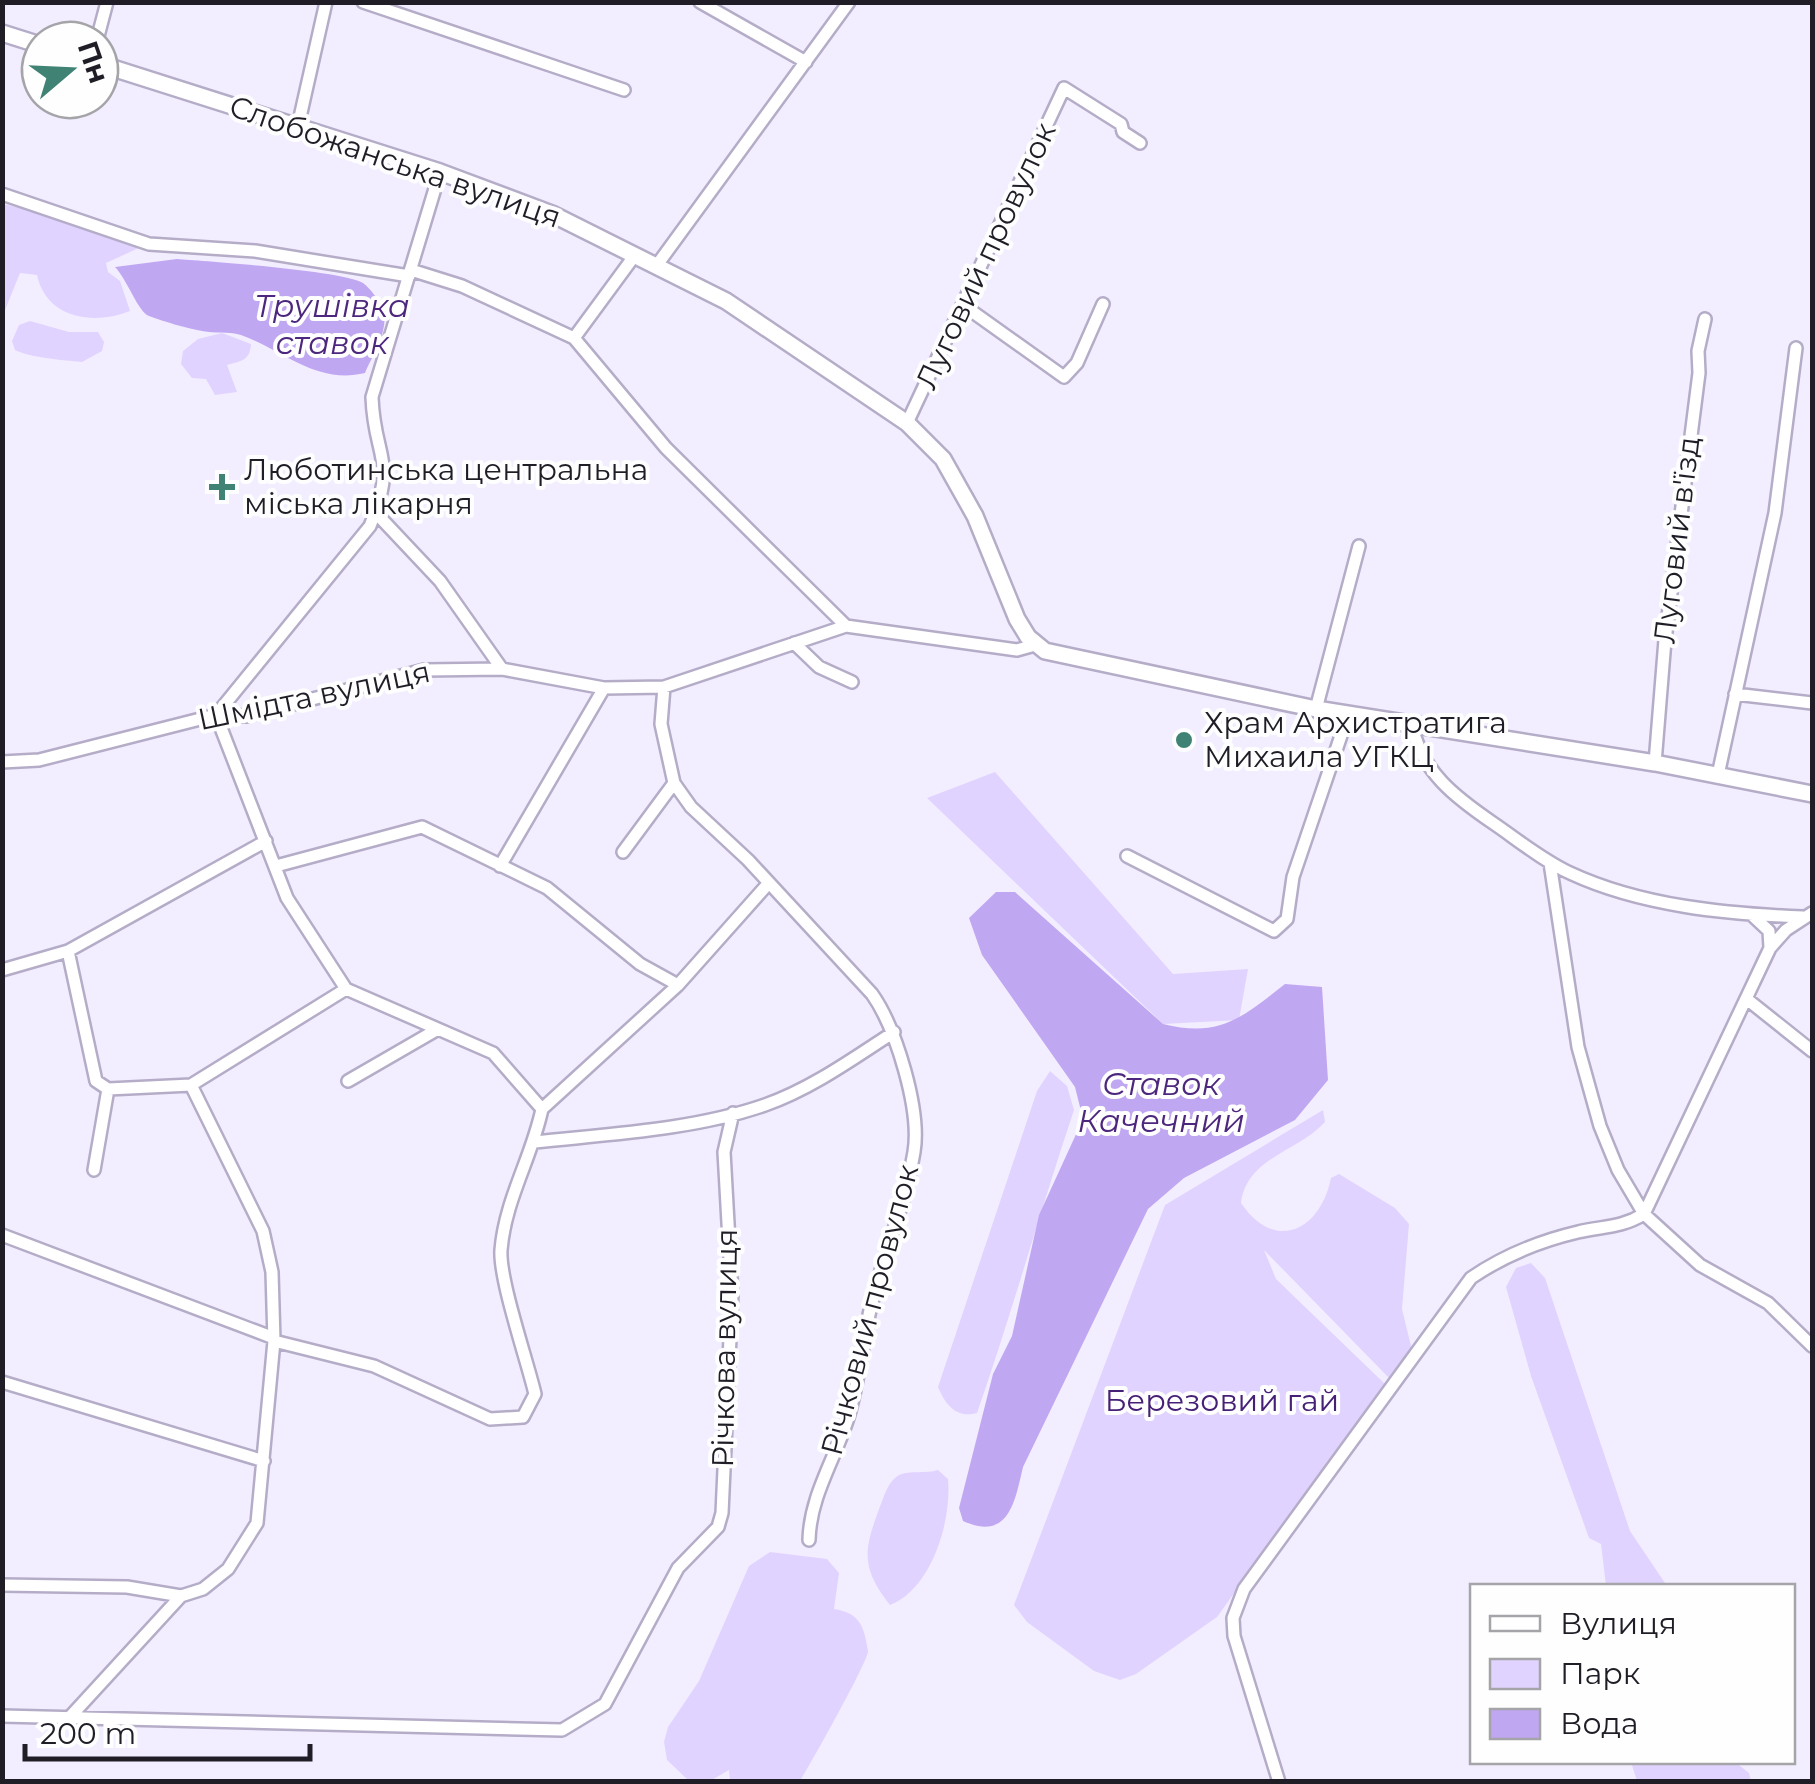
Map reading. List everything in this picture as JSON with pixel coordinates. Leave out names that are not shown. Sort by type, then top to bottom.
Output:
[{"type":"street","points":[[298,126],[326,2]]},
{"type":"street","points":[[364,2],[624,90]]},
{"type":"street","points":[[700,2],[806,62]]},
{"type":"street","points":[[657,265],[849,2]]},
{"type":"street","name":"Слобожанська вулиця","points":[[120,70],[440,172],[552,214],[726,301],[907,424],[954,477],[1018,620],[1036,645]]},
{"type":"street","name":"Луговий провулок","points":[[907,424],[1064,88],[1121,124],[1123,132],[1140,143]]},
{"type":"street","points":[[440,172],[372,397],[373,418],[386,464],[385,486],[370,526],[216,715],[287,898],[346,989],[492,1054],[542,1109]]},
{"type":"street","points":[[2,194],[148,244],[255,251],[410,273],[462,286],[574,338],[666,448],[846,626]]},
{"type":"street","points":[[574,338],[635,254]]},
{"type":"street","points":[[963,305],[1064,377],[1078,364],[1103,304]]},
{"type":"street","name":"Луговий в'їзд","points":[[1655,762],[1665,640],[1705,319]]},
{"type":"street","points":[[1718,776],[1775,513],[1796,348]]},
{"type":"street","points":[[375,512],[440,580],[502,669]]},
{"type":"street","points":[[1316,709],[1359,546]]},
{"type":"street","name":"Шмідта вулиця","points":[[2,762],[39,760],[216,715],[246,716],[424,670],[502,669],[604,688],[664,687],[846,626],[1018,650],[1036,645]]},
{"type":"street","points":[[794,643],[818,668],[852,682]]},
{"type":"street","points":[[1036,645],[1055,655],[1316,709],[1655,762],[1812,794]]},
{"type":"street","name":"Річковий провулок","points":[[664,687],[661,724],[674,783],[691,807],[748,860],[767,885],[855,974],[888,1016],[915,1147],[872,1304],[848,1416],[820,1487],[809,1522],[809,1540]]},
{"type":"street","points":[[500,866],[604,688]]},
{"type":"street","points":[[1735,694],[1812,704]]},
{"type":"street","points":[[1127,856],[1274,931],[1287,919],[1293,877],[1348,715]]},
{"type":"street","points":[[1412,726],[1416,748],[1461,801],[1550,863],[1630,895],[1749,915],[1808,915]]},
{"type":"street","points":[[623,852],[674,783]]},
{"type":"street","points":[[276,866],[422,826],[547,888],[640,964],[678,985]]},
{"type":"street","points":[[2,970],[68,951],[266,841]]},
{"type":"street","points":[[1550,863],[1578,1047],[1600,1126],[1618,1170],[1644,1214],[1700,1265],[1768,1302],[1812,1346]]},
{"type":"street","points":[[2,1235],[274,1340],[374,1366],[502,1422],[523,1418],[535,1394],[501,1252],[511,1200],[535,1142],[542,1109],[678,985],[767,885]]},
{"type":"street","points":[[1749,915],[1764,923],[1770,948]]},
{"type":"street","points":[[1279,1782],[1234,1636],[1233,1618],[1244,1589],[1471,1278],[1525,1248],[1580,1232],[1623,1227],[1644,1214],[1770,948],[1808,915]]},
{"type":"street","points":[[68,951],[96,1082],[108,1089],[190,1085],[346,989]]},
{"type":"street","points":[[1748,1000],[1812,1051]]},
{"type":"street","points":[[348,1081],[438,1029]]},
{"type":"street","points":[[535,1142],[626,1132],[733,1113],[778,1100],[894,1032]]},
{"type":"street","points":[[68,1718],[181,1596],[202,1588],[228,1569],[248,1543],[257,1523],[274,1340],[272,1272],[263,1231],[190,1085]]},
{"type":"street","points":[[94,1170],[108,1089]]},
{"type":"street","name":"Річкова вулиця","points":[[2,1716],[562,1730],[605,1704],[678,1568],[718,1528],[722,1513],[732,1294],[724,1152],[733,1113]]},
{"type":"street","points":[[2,1382],[264,1461]]},
{"type":"street","points":[[2,1585],[127,1588],[181,1596]]},
{"type":"green space","points":[[3,204],[141,237],[141,247],[106,263],[108,272],[120,281],[130,311],[101,318],[73,315],[50,301],[37,275],[20,273],[3,315]]},
{"type":"green space","points":[[30,321],[69,332],[98,332],[104,342],[102,351],[82,362],[15,350],[12,341],[19,325]]},
{"type":"green space","points":[[222,333],[251,344],[247,357],[227,365],[237,392],[215,395],[206,379],[192,378],[181,364],[183,351],[198,339]]},
{"type":"green space","points":[[995,772],[1173,974],[1248,969],[1239,1020],[1163,1024],[927,798]]},
{"type":"green space","points":[[1050,1071],[1067,1086],[1074,1110],[977,1413],[963,1414],[948,1404],[938,1387],[1037,1091]]},
{"type":"green space","name":"Березовий гай","points":[[1323,1110],[1325,1122],[1253,1175],[1241,1203],[1268,1228],[1295,1229],[1317,1211],[1331,1178],[1339,1174],[1395,1208],[1409,1224],[1402,1309],[1411,1346],[1405,1364],[1389,1378],[1264,1250],[1276,1279],[1385,1384],[1217,1617],[1136,1674],[1120,1680],[1094,1671],[1027,1622],[1014,1605],[1165,1205]]},
{"type":"green space","points":[[1531,1263],[1545,1278],[1630,1531],[1666,1584],[1606,1584],[1601,1544],[1589,1538],[1531,1376],[1506,1287],[1516,1268]]},
{"type":"green space","points":[[938,1470],[948,1479],[948,1496],[936,1551],[917,1584],[890,1605],[869,1566],[869,1543],[876,1517],[886,1490],[896,1477]]},
{"type":"green space","points":[[770,1552],[827,1559],[839,1573],[834,1609],[859,1622],[868,1651],[866,1659],[800,1781],[730,1781],[729,1770],[710,1781],[688,1780],[667,1760],[664,1742],[668,1727],[699,1681],[749,1566]]},
{"type":"green space","points":[[1632,1764],[1738,1764],[1749,1773],[1751,1781],[1637,1781]]},
{"type":"water","name":"Трушівка ставок","points":[[177,259],[304,271],[363,283],[379,301],[384,315],[380,341],[365,373],[347,375],[315,370],[241,335],[196,330],[149,316],[115,267]]},
{"type":"water","name":"Ставок Качечний","points":[[996,892],[1015,892],[1163,1024],[1183,1028],[1215,1026],[1256,1007],[1285,984],[1322,987],[1328,1080],[1295,1120],[1184,1178],[1148,1209],[1023,1467],[1013,1505],[1000,1522],[978,1526],[963,1521],[959,1508],[993,1374],[1012,1336],[1039,1215],[1083,1119],[1075,1087],[982,955],[969,918]]},
{"type":"place","name":"Люботинська центральна міська лікарня","points":[[222,487]]},
{"type":"place","name":"Храм Архистратига Михаила УГКЦ","points":[[1184,740]]}]
